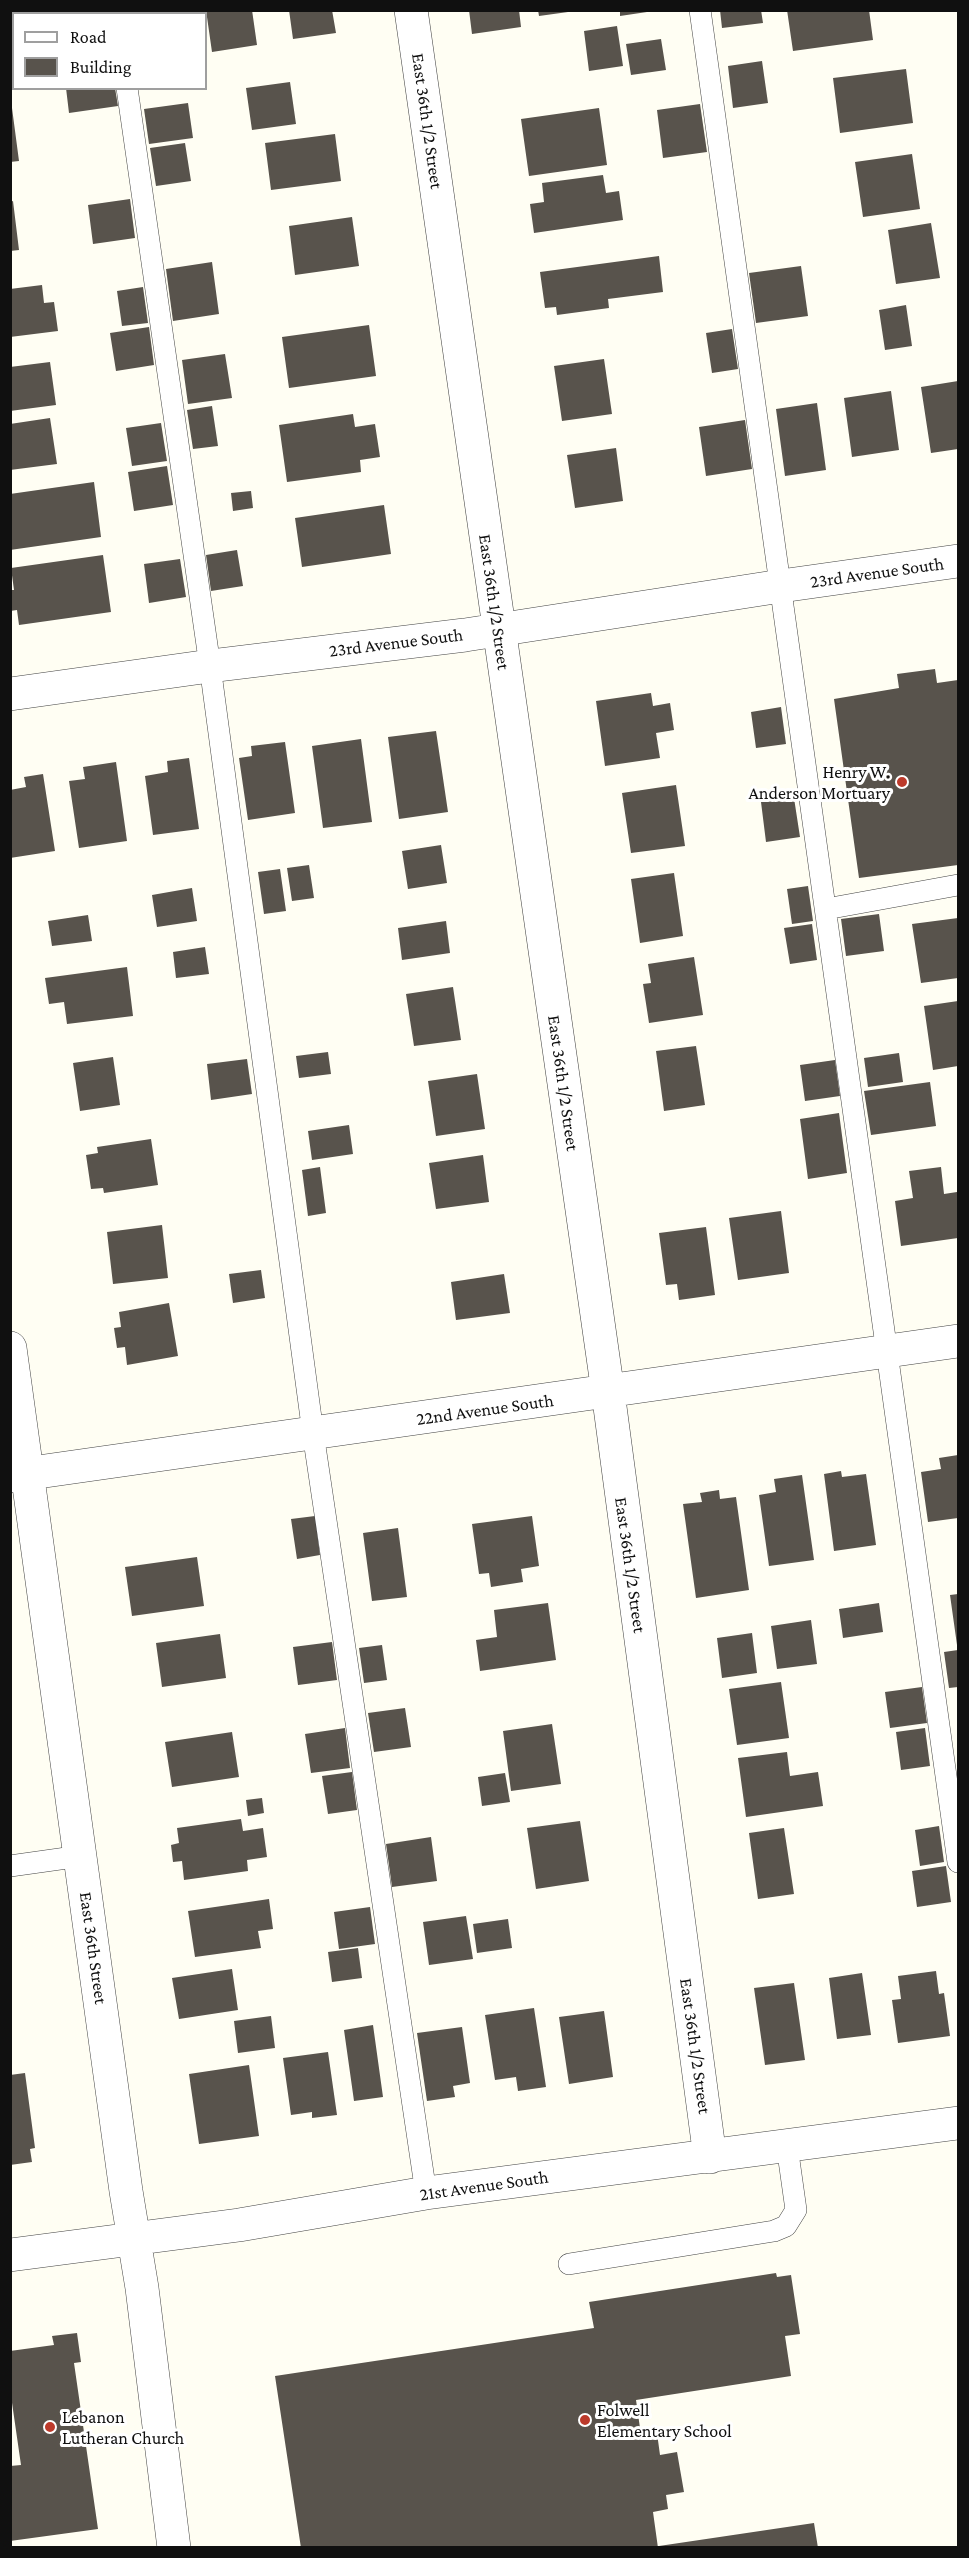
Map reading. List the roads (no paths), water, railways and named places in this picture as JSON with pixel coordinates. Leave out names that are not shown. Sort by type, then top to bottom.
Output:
[{"type":"street","name":"East 36th 1/2 Street","points":[[411,10],[608,1392],[710,2157]]},
{"type":"street","name":"23rd Avenue South","points":[[10,694],[210,666],[499,630],[958,561]]},
{"type":"street","name":"22nd Avenue South","points":[[19,1474],[958,1341]]},
{"type":"street","name":"East 36th Street","points":[[10,1348],[19,1474],[81,1856],[124,2180],[135,2237],[170,2547]]},
{"type":"street","name":"21st Avenue South","points":[[10,2255],[239,2225],[426,2193],[958,2123]]},
{"type":"lane","points":[[700,10],[958,1862]]},
{"type":"lane","points":[[127,90],[210,666],[313,1433],[426,2193]]},
{"type":"lane","points":[[826,909],[958,885]]},
{"type":"lane","points":[[10,1866],[81,1856]]},
{"type":"lane","points":[[569,2264],[774,2231],[786,2226],[796,2210],[788,2146]]},
{"type":"place","name":"Henry W. Anderson Mortuary","points":[[902,782]]},
{"type":"place","name":"Folwell Elementary School","points":[[585,2420]]},
{"type":"place","name":"Lebanon Lutheran Church","points":[[50,2427]]}]
